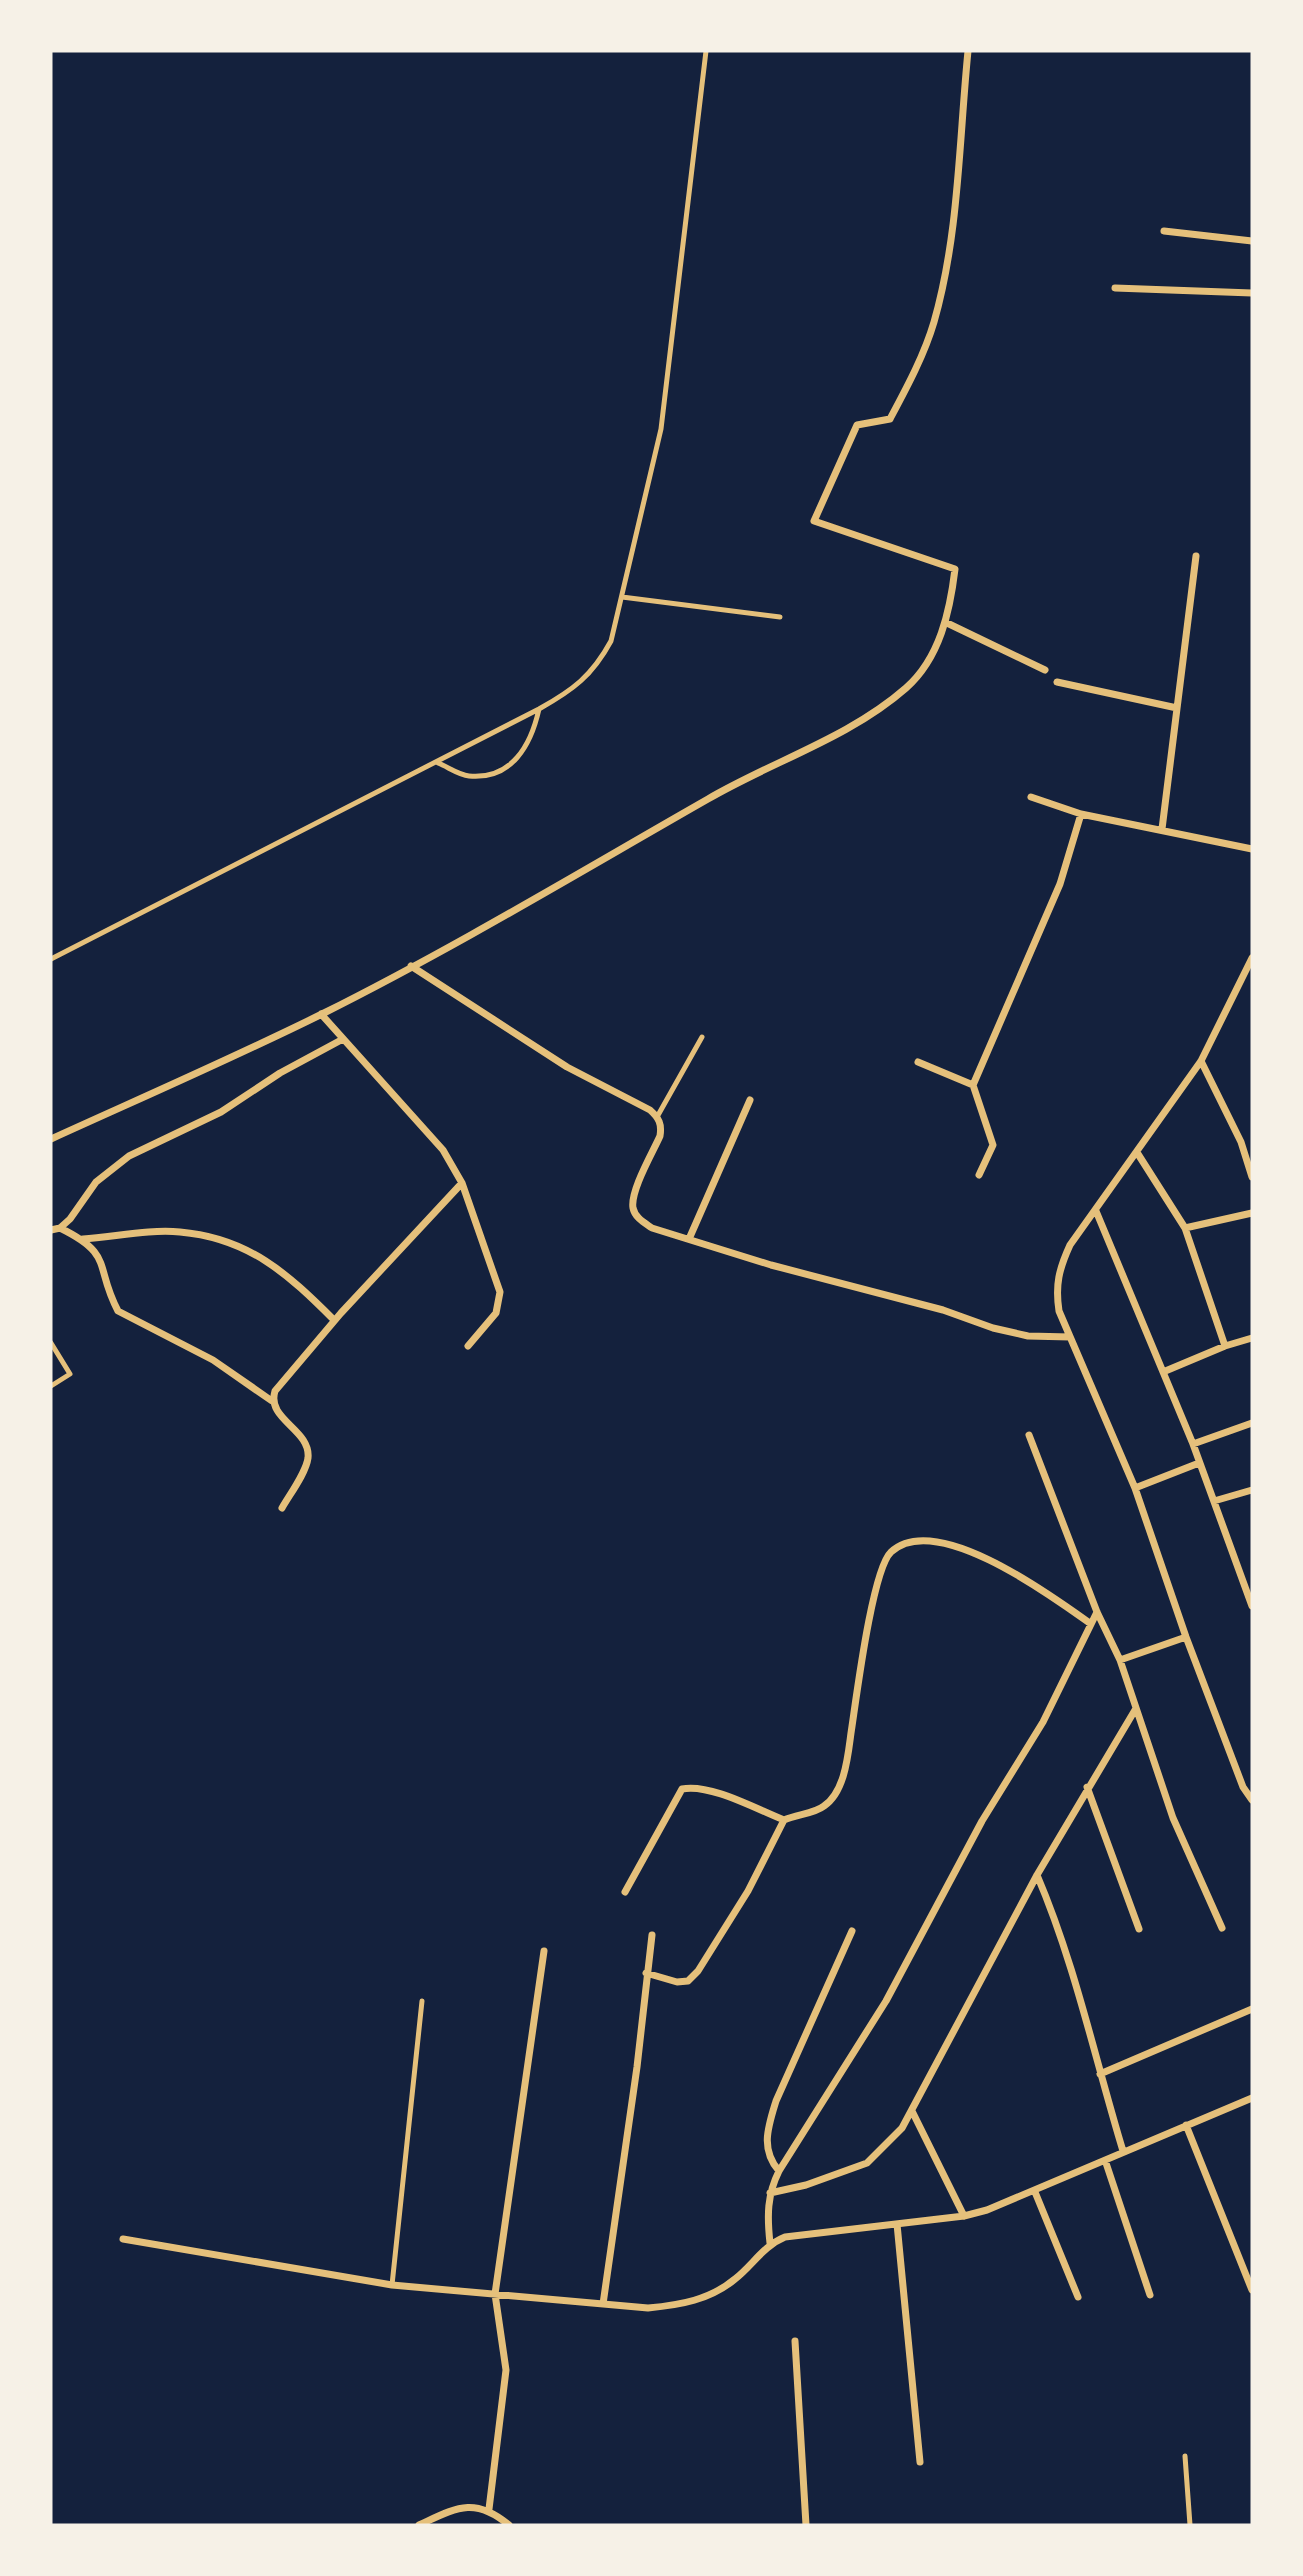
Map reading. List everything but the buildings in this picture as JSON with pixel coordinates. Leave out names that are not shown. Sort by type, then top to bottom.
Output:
[{"type":"street","points":[[51,1139],[321,1014],[537,899],[712,797],[869,716],[908,687],[927,662],[947,622],[955,569],[814,521],[857,425],[890,419],[908,385],[933,323],[953,229],[968,51]]},
{"type":"street","points":[[1164,231],[1252,241]]},
{"type":"street","points":[[1115,288],[1252,293]]},
{"type":"street","points":[[1163,829],[1196,556]]},
{"type":"street","points":[[947,622],[1045,670]]},
{"type":"street","points":[[1057,682],[1177,708]]},
{"type":"street","points":[[1031,797],[1081,814],[1252,849]]},
{"type":"street","points":[[979,1175],[992,1145],[973,1085],[1060,884],[1081,814]]},
{"type":"street","points":[[1252,958],[1201,1061],[1138,1154],[1070,1245],[1058,1273],[1059,1311],[1135,1488],[1186,1637],[1243,1787],[1252,1800]]},
{"type":"street","points":[[411,966],[567,1067],[650,1110],[657,1117],[662,1126],[660,1136],[634,1195],[633,1209],[638,1218],[652,1228],[771,1265],[943,1310],[993,1328],[1028,1336],[1070,1337]]},
{"type":"street","points":[[321,1014],[443,1150],[462,1183],[500,1292],[496,1313],[468,1346]]},
{"type":"street","points":[[60,1228],[96,1182],[129,1156],[221,1112],[280,1073],[344,1039]]},
{"type":"street","points":[[1201,1061],[1241,1142],[1252,1177]]},
{"type":"street","points":[[918,1062],[973,1085]]},
{"type":"street","points":[[689,1239],[750,1100]]},
{"type":"street","points":[[1138,1154],[1185,1228],[1224,1346]]},
{"type":"street","points":[[272,1401],[275,1391],[334,1320],[462,1183]]},
{"type":"street","points":[[1096,1211],[1193,1444],[1252,1606]]},
{"type":"street","points":[[1185,1228],[1252,1213]]},
{"type":"street","points":[[51,1230],[60,1228],[83,1239],[98,1253],[118,1311],[213,1360],[272,1401],[306,1446],[308,1458],[282,1508]]},
{"type":"street","points":[[83,1239],[180,1232],[244,1247],[289,1275],[334,1320]]},
{"type":"street","points":[[1163,1372],[1224,1346],[1252,1338]]},
{"type":"street","points":[[1193,1444],[1252,1423]]},
{"type":"street","points":[[1029,1435],[1097,1612],[1120,1660],[1173,1818],[1222,1928]]},
{"type":"street","points":[[1135,1488],[1199,1464]]},
{"type":"street","points":[[1214,1502],[1252,1490]]},
{"type":"street","points":[[625,1892],[682,1789],[693,1787],[710,1791],[784,1820],[824,1807],[835,1793],[847,1760],[858,1685],[880,1573],[889,1553],[901,1545],[925,1540],[951,1545],[1021,1575],[1091,1623]]},
{"type":"street","points":[[770,2243],[767,2214],[770,2193],[779,2171],[886,2001],[963,1855],[1043,1723],[1097,1612]]},
{"type":"street","points":[[1120,1660],[1186,1637]]},
{"type":"street","points":[[770,2193],[806,2185],[867,2163],[902,2128],[1037,1875],[1135,1710]]},
{"type":"street","points":[[1087,1787],[1139,1929]]},
{"type":"street","points":[[646,1973],[677,1982],[688,1981],[698,1971],[748,1891],[784,1820]]},
{"type":"street","points":[[1037,1875],[1055,1917],[1078,1990],[1123,2151]]},
{"type":"street","points":[[779,2171],[766,2150],[768,2127],[852,1931]]},
{"type":"street","points":[[603,2304],[637,2067],[652,1935]]},
{"type":"street","points":[[489,2509],[506,2370],[495,2294],[544,1951]]},
{"type":"street","points":[[1100,2074],[1252,2009]]},
{"type":"street","points":[[123,2239],[392,2285],[603,2304],[659,2307],[679,2305],[708,2296],[735,2279],[770,2243],[785,2237],[964,2216],[1035,2192],[1123,2151],[1252,2098]]},
{"type":"street","points":[[912,2111],[964,2216]]},
{"type":"street","points":[[1186,2125],[1252,2290]]},
{"type":"street","points":[[1105,2160],[1150,2295]]},
{"type":"street","points":[[1035,2192],[1078,2297]]},
{"type":"street","points":[[897,2224],[920,2462]]},
{"type":"street","points":[[795,2342],[806,2525]]},
{"type":"street","points":[[419,2525],[451,2511],[489,2509],[509,2525]]},
{"type":"lane","points":[[51,959],[539,709],[573,690],[599,662],[611,641],[661,429],[706,51]]},
{"type":"lane","points":[[622,597],[780,617]]},
{"type":"lane","points":[[438,763],[467,776],[485,775],[502,768],[520,757],[532,739],[539,709]]},
{"type":"lane","points":[[657,1117],[702,1037]]},
{"type":"lane","points":[[51,1343],[70,1374],[51,1386]]},
{"type":"lane","points":[[392,2285],[422,2001]]},
{"type":"lane","points":[[1185,2456],[1190,2525]]}]
